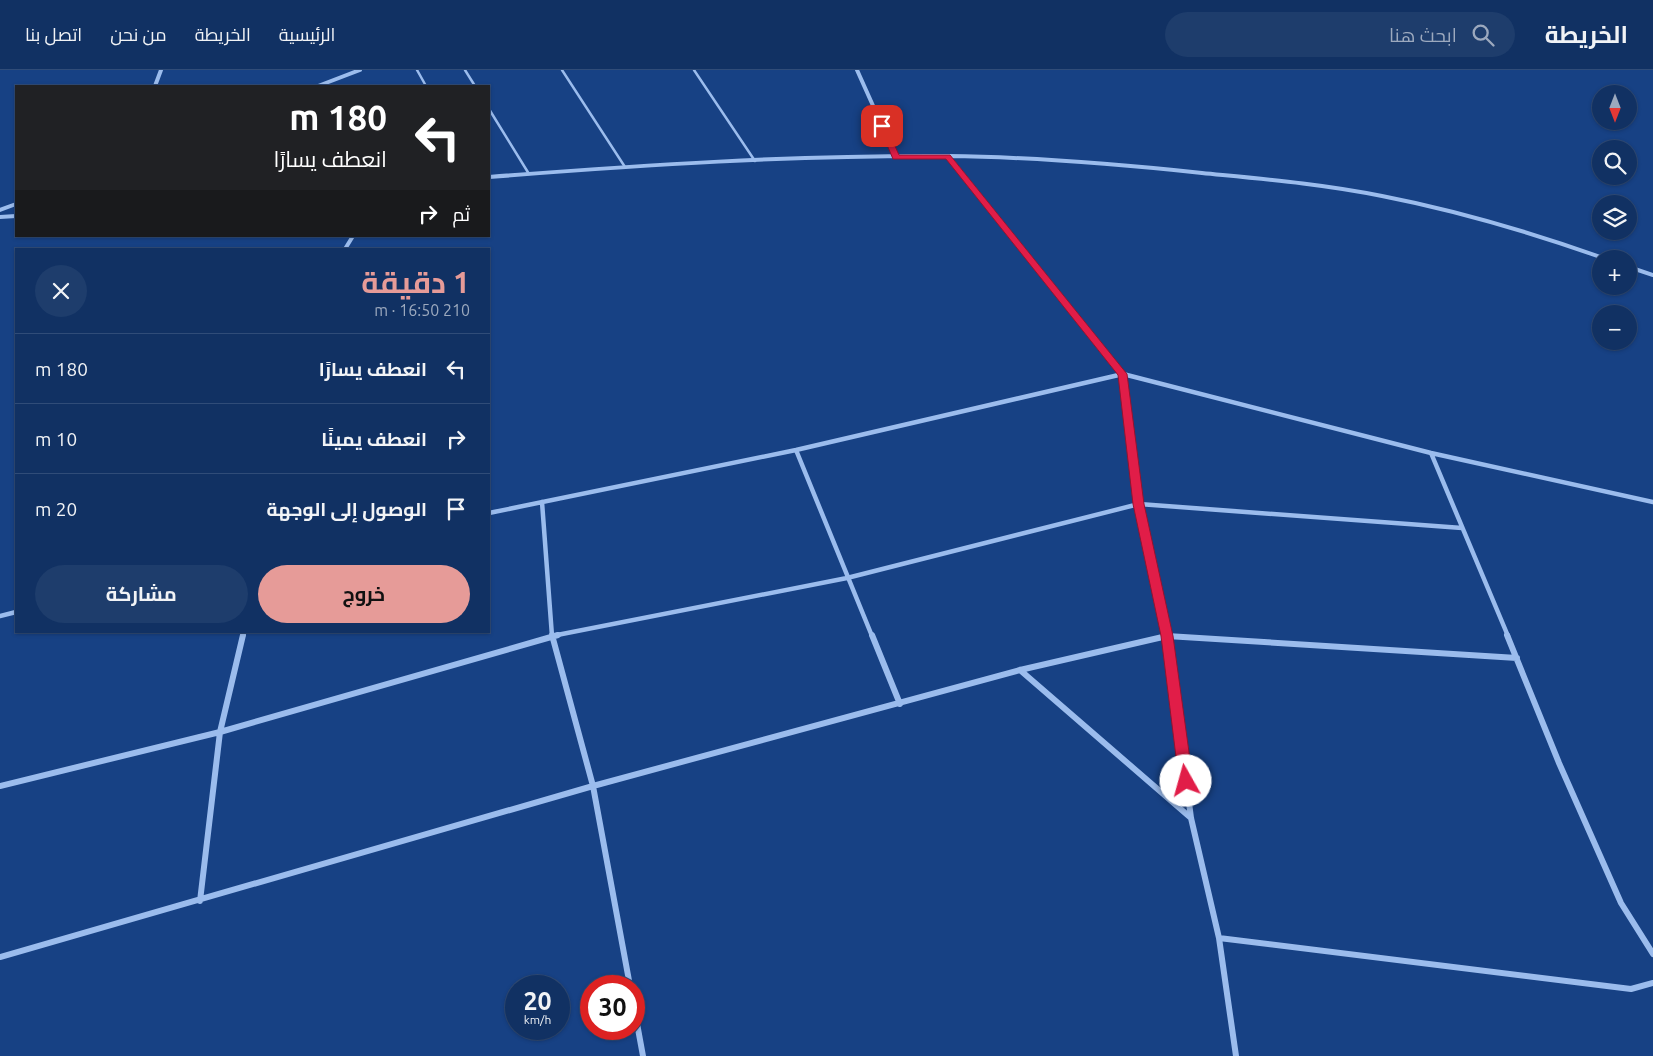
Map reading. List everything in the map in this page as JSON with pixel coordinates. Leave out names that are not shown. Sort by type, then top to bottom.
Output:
[{"type":"street","points":[[155,85],[161,70]]},
{"type":"street","points":[[321,85],[360,70]]},
{"type":"street","points":[[857,70],[896,157]]},
{"type":"street","points":[[948,156],[1122,374],[1139,504],[1167,636],[1190,818],[1219,938],[1236,1056]]},
{"type":"street","points":[[490,177],[625,167],[896,157],[948,156],[1059,161],[1182,170],[1315,184],[1402,199],[1476,217],[1592,254]]},
{"type":"street","points":[[0,210],[15,204]]},
{"type":"street","points":[[0,217],[15,216]]},
{"type":"street","points":[[346,248],[352,237]]},
{"type":"street","points":[[1637,270],[1653,276]]},
{"type":"street","points":[[490,512],[796,450],[1122,374],[1431,452],[1653,502]]},
{"type":"street","points":[[796,450],[900,704]]},
{"type":"street","points":[[1431,452],[1518,658],[1558,763],[1620,902],[1653,954]]},
{"type":"street","points":[[542,502],[552,636],[593,786],[628,975]]},
{"type":"street","points":[[0,786],[220,732],[552,636],[847,578],[1139,504],[1462,528]]},
{"type":"street","points":[[0,616],[15,612]]},
{"type":"street","points":[[200,901],[220,732],[244,633]]},
{"type":"street","points":[[0,958],[593,786],[1020,670],[1167,636],[1518,658]]},
{"type":"street","points":[[1020,670],[1190,818]]},
{"type":"street","points":[[1219,938],[1631,989],[1653,984]]},
{"type":"street","points":[[640,1040],[643,1056]]},
{"type":"lane","points":[[417,70],[425,85]]},
{"type":"lane","points":[[465,70],[474,85]]},
{"type":"lane","points":[[562,70],[625,167]]},
{"type":"lane","points":[[694,70],[755,161]]},
{"type":"lane","points":[[490,110],[529,174]]},
{"type":"route","points":[[882,126],[896,157],[948,156],[1122,374],[1139,504],[1167,636],[1186,781]]}]
